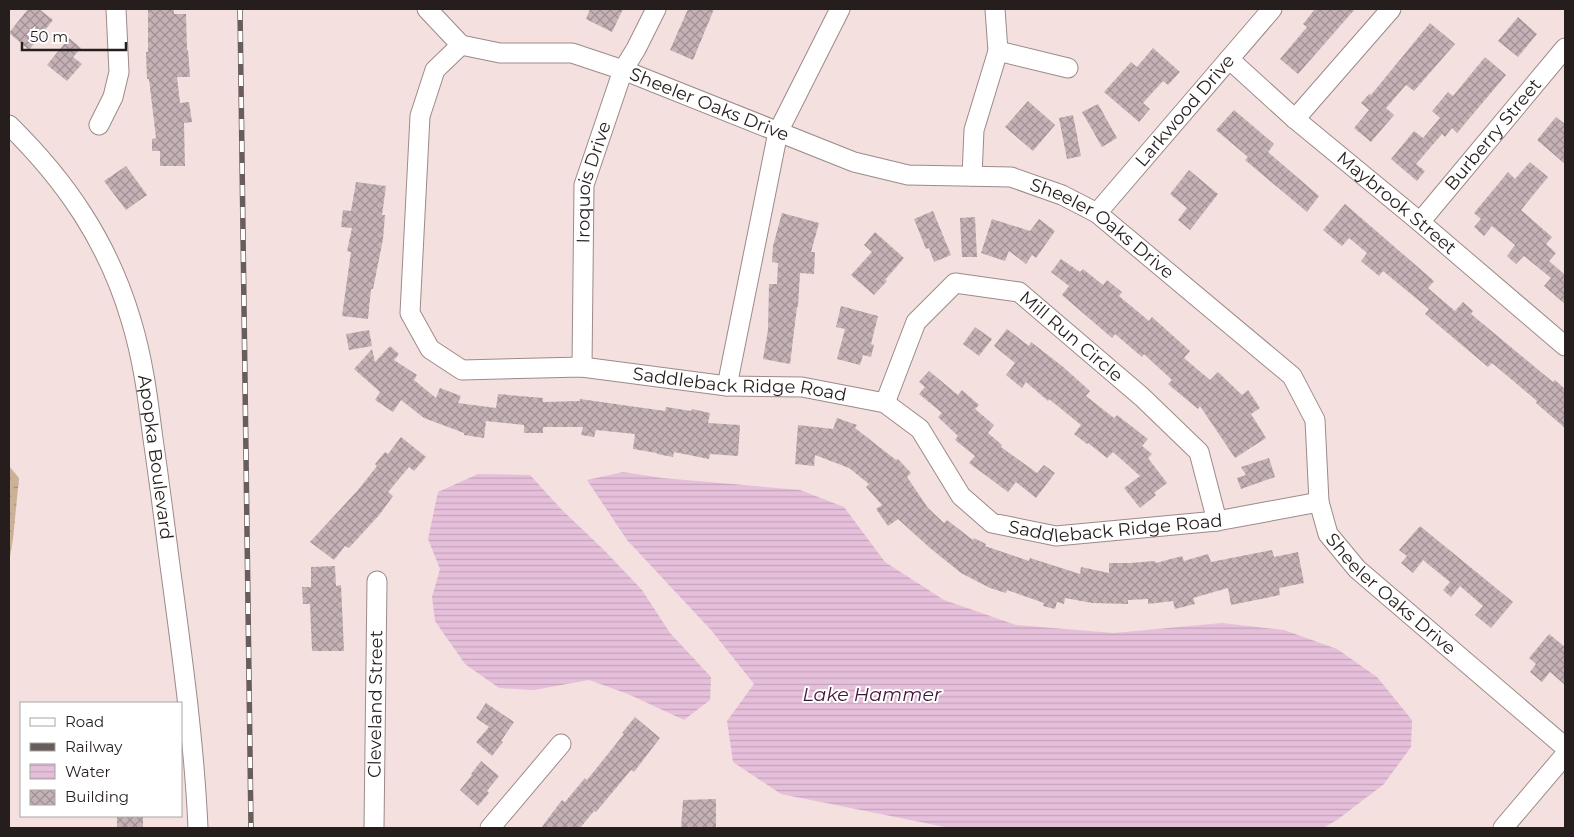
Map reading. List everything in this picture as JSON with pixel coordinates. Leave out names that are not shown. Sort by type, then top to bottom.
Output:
[{"type":"street","points":[[100,125],[113,97],[119,72],[116,9]]},
{"type":"street","points":[[427,9],[461,45]]},
{"type":"street","name":"Iroquois Drive","points":[[582,367],[584,185],[623,70],[656,9]]},
{"type":"street","points":[[727,386],[778,132],[840,9]]},
{"type":"street","points":[[972,176],[974,130],[998,51],[995,9]]},
{"type":"street","name":"Larkwood Drive","points":[[1097,213],[1272,9]]},
{"type":"street","points":[[1295,119],[1390,9]]},
{"type":"street","name":"Sheeler Oaks Drive","points":[[461,45],[500,53],[572,52],[623,70],[854,162],[908,175],[1011,177],[1062,195],[1097,213],[1292,376],[1315,420],[1319,502],[1328,534],[1356,569],[1565,747]]},
{"type":"street","name":"Saddleback Ridge Road","points":[[461,45],[435,70],[420,116],[410,313],[430,349],[462,370],[582,367],[727,386],[802,387],[885,403],[920,429],[961,496],[992,523],[1056,536],[1217,521],[1319,502]]},
{"type":"street","name":"Burberry Street","points":[[1420,222],[1565,48]]},
{"type":"street","points":[[998,51],[1068,68]]},
{"type":"street","name":"Maybrook Street","points":[[1229,60],[1295,119],[1420,222],[1565,346]]},
{"type":"street","name":"Apopka Boulevard","points":[[9,124],[45,161],[85,217],[114,273],[134,329],[146,384],[181,648],[194,767],[198,828]]},
{"type":"street","name":"Mill Run Circle","points":[[885,403],[916,322],[955,283],[1019,292],[1142,397],[1199,452],[1217,521]]},
{"type":"street","name":"Cleveland Street","points":[[374,828],[377,580]]},
{"type":"street","points":[[490,828],[561,744]]},
{"type":"street","points":[[1503,828],[1565,755]]},
{"type":"green space","points":[[9,466],[19,478],[9,563]]},
{"type":"water","name":"Lake Hammer","points":[[623,472],[662,478],[800,490],[844,507],[885,562],[944,600],[1016,625],[1114,633],[1222,623],[1284,630],[1337,649],[1377,677],[1412,720],[1411,747],[1384,784],[1337,820],[1323,828],[950,828],[781,794],[733,762],[727,721],[754,684],[711,630],[627,540],[587,480]]},
{"type":"water","points":[[478,474],[530,475],[642,590],[670,633],[711,677],[710,700],[684,720],[628,694],[589,680],[534,690],[499,688],[465,664],[435,621],[432,597],[440,569],[428,539],[438,492]]},
{"type":"building","points":[[28,9],[39,9],[53,20],[29,50],[9,33]]},
{"type":"building","points":[[148,9],[174,9],[174,14],[186,14],[190,77],[177,77],[180,103],[189,102],[192,122],[184,123],[185,166],[160,166],[160,151],[152,151],[152,139],[156,138],[149,79],[147,79]]},
{"type":"building","points":[[590,9],[623,9],[612,32],[586,19]]},
{"type":"building","points":[[688,9],[714,9],[693,60],[670,50]]},
{"type":"building","points":[[1315,9],[1355,9],[1298,74],[1280,59],[1307,27],[1303,24]]},
{"type":"building","points":[[1518,17],[1537,34],[1518,57],[1498,41]]},
{"type":"building","points":[[1430,23],[1455,44],[1414,91],[1406,85],[1386,108],[1394,115],[1371,142],[1354,128],[1369,110],[1361,103],[1369,94],[1371,95]]},
{"type":"building","points":[[69,38],[81,48],[73,57],[82,64],[67,81],[47,65]]},
{"type":"building","points":[[1153,48],[1180,72],[1168,85],[1163,81],[1143,103],[1150,109],[1139,122],[1104,92],[1131,62],[1137,67]]},
{"type":"building","points":[[1485,57],[1506,75],[1457,133],[1452,128],[1445,137],[1442,134],[1416,164],[1425,171],[1417,181],[1391,159],[1414,131],[1423,138],[1440,118],[1432,111],[1448,92],[1453,96]]},
{"type":"building","points":[[1028,101],[1055,125],[1033,151],[1005,127]]},
{"type":"building","points":[[1098,104],[1117,138],[1102,147],[1082,112]]},
{"type":"building","points":[[1234,110],[1274,144],[1268,152],[1319,196],[1307,212],[1245,160],[1248,157],[1216,130]]},
{"type":"building","points":[[1073,115],[1081,156],[1067,159],[1059,118]]},
{"type":"building","points":[[1556,117],[1565,124],[1565,164],[1537,140]]},
{"type":"building","points":[[1530,162],[1548,177],[1521,210],[1552,237],[1546,244],[1556,253],[1549,261],[1565,275],[1565,304],[1544,286],[1551,278],[1524,256],[1516,264],[1507,256],[1515,245],[1492,226],[1484,236],[1474,227],[1481,219],[1474,213],[1508,172],[1515,179]]},
{"type":"building","points":[[126,166],[147,195],[126,210],[104,181]]},
{"type":"building","points":[[1189,170],[1218,194],[1190,230],[1178,220],[1187,208],[1170,194]]},
{"type":"building","points":[[356,182],[386,186],[382,215],[385,215],[383,239],[373,289],[371,289],[368,319],[342,316],[351,252],[347,251],[352,228],[341,227],[343,210],[351,211]]},
{"type":"building","points":[[1345,204],[1434,281],[1428,288],[1455,311],[1463,302],[1473,311],[1471,314],[1553,382],[1555,380],[1565,389],[1565,428],[1536,403],[1537,401],[1492,363],[1488,367],[1425,314],[1429,309],[1383,271],[1379,276],[1361,261],[1367,253],[1349,238],[1342,246],[1323,230]]},
{"type":"building","points":[[933,211],[951,255],[934,262],[929,248],[926,249],[914,219]]},
{"type":"building","points":[[782,213],[819,223],[811,252],[815,252],[814,274],[800,273],[798,307],[790,364],[763,359],[768,330],[769,284],[777,284],[778,263],[772,262],[773,246]]},
{"type":"building","points":[[975,217],[977,257],[962,257],[960,218]]},
{"type":"building","points":[[992,219],[1030,231],[1039,219],[1055,231],[1036,258],[1032,255],[1026,264],[1009,251],[1005,261],[981,253]]},
{"type":"building","points":[[875,232],[904,258],[874,295],[851,275],[872,252],[864,245]]},
{"type":"building","points":[[1061,259],[1080,272],[1083,269],[1103,285],[1107,280],[1122,292],[1119,296],[1149,321],[1152,317],[1190,351],[1184,358],[1210,380],[1218,372],[1242,395],[1248,390],[1260,408],[1251,414],[1266,438],[1235,458],[1200,406],[1198,409],[1168,384],[1172,380],[1144,354],[1142,357],[1115,334],[1112,338],[1062,295],[1069,286],[1051,272]]},
{"type":"building","points":[[841,306],[878,316],[871,344],[874,345],[871,357],[863,355],[860,365],[837,359],[845,329],[836,327]]},
{"type":"building","points":[[975,327],[992,339],[979,356],[963,344]]},
{"type":"building","points":[[1007,329],[1029,346],[1031,342],[1062,366],[1090,391],[1086,396],[1114,418],[1117,415],[1148,439],[1142,446],[1152,454],[1148,458],[1167,483],[1154,493],[1156,495],[1140,508],[1124,488],[1140,476],[1113,452],[1107,458],[1074,434],[1081,425],[1049,399],[1048,401],[1026,382],[1022,388],[1006,375],[1015,363],[994,346]]},
{"type":"building","points":[[369,330],[372,346],[349,350],[346,334]]},
{"type":"building","points":[[390,346],[399,354],[394,360],[417,375],[414,380],[436,398],[440,388],[461,396],[458,403],[496,408],[498,394],[543,398],[543,402],[580,401],[580,399],[665,411],[666,407],[691,411],[692,409],[710,413],[708,423],[740,425],[738,456],[710,454],[709,459],[674,452],[673,457],[633,449],[635,434],[596,430],[594,437],[581,435],[583,427],[543,427],[543,433],[524,433],[524,425],[486,421],[484,438],[464,435],[464,433],[424,418],[401,400],[393,412],[375,400],[380,392],[354,369],[372,349],[375,362]]},
{"type":"building","points":[[929,371],[958,395],[962,390],[979,405],[975,409],[994,425],[988,433],[1002,445],[1001,447],[1037,473],[1044,465],[1055,473],[1036,498],[1016,482],[1008,492],[969,463],[975,456],[955,440],[958,436],[938,417],[942,413],[919,394],[925,387],[919,382]]},
{"type":"building","points":[[837,418],[857,425],[855,428],[896,460],[898,459],[911,473],[907,477],[928,508],[944,523],[947,520],[973,540],[974,538],[986,544],[985,546],[1029,561],[1030,558],[1080,574],[1081,567],[1109,573],[1109,563],[1155,561],[1156,563],[1182,556],[1184,561],[1208,554],[1211,562],[1272,550],[1274,557],[1298,552],[1304,583],[1279,588],[1280,595],[1231,605],[1228,588],[1193,598],[1195,604],[1175,609],[1173,601],[1148,604],[1148,599],[1128,600],[1128,604],[1092,603],[1065,598],[1064,604],[1057,602],[1055,609],[1043,606],[1044,603],[1007,590],[1006,593],[990,588],[961,573],[898,519],[888,526],[876,509],[882,505],[866,487],[869,484],[849,468],[815,455],[814,466],[795,464],[798,425],[833,429]]},
{"type":"building","points":[[401,437],[426,457],[414,471],[409,467],[388,492],[393,496],[380,514],[349,548],[345,546],[334,560],[310,542],[358,490],[377,466],[375,464],[385,452],[388,454]]},
{"type":"building","points":[[1269,458],[1275,477],[1241,489],[1237,478],[1246,475],[1241,467]]},
{"type":"building","points":[[1420,526],[1513,602],[1491,628],[1475,615],[1483,606],[1460,586],[1451,597],[1443,590],[1450,582],[1423,560],[1413,573],[1401,563],[1407,556],[1399,550]]},
{"type":"building","points":[[335,566],[336,586],[341,585],[344,651],[312,651],[310,604],[303,604],[302,587],[311,587],[311,567]]},
{"type":"building","points":[[1549,634],[1565,647],[1565,685],[1550,672],[1542,682],[1530,672],[1536,664],[1529,658]]},
{"type":"building","points":[[486,703],[514,722],[501,741],[503,742],[492,756],[476,742],[489,727],[476,718]]},
{"type":"building","points":[[635,717],[660,738],[634,772],[631,770],[580,828],[541,828],[562,800],[565,802],[585,778],[587,780],[624,734],[622,733]]},
{"type":"building","points":[[481,761],[499,776],[487,791],[489,793],[478,806],[460,790]]},
{"type":"building","points":[[716,799],[716,828],[681,828],[683,800]]},
{"type":"building","points":[[117,817],[143,817],[143,828],[117,828]]},
{"type":"railway","points":[[240,9],[251,828]]}]
